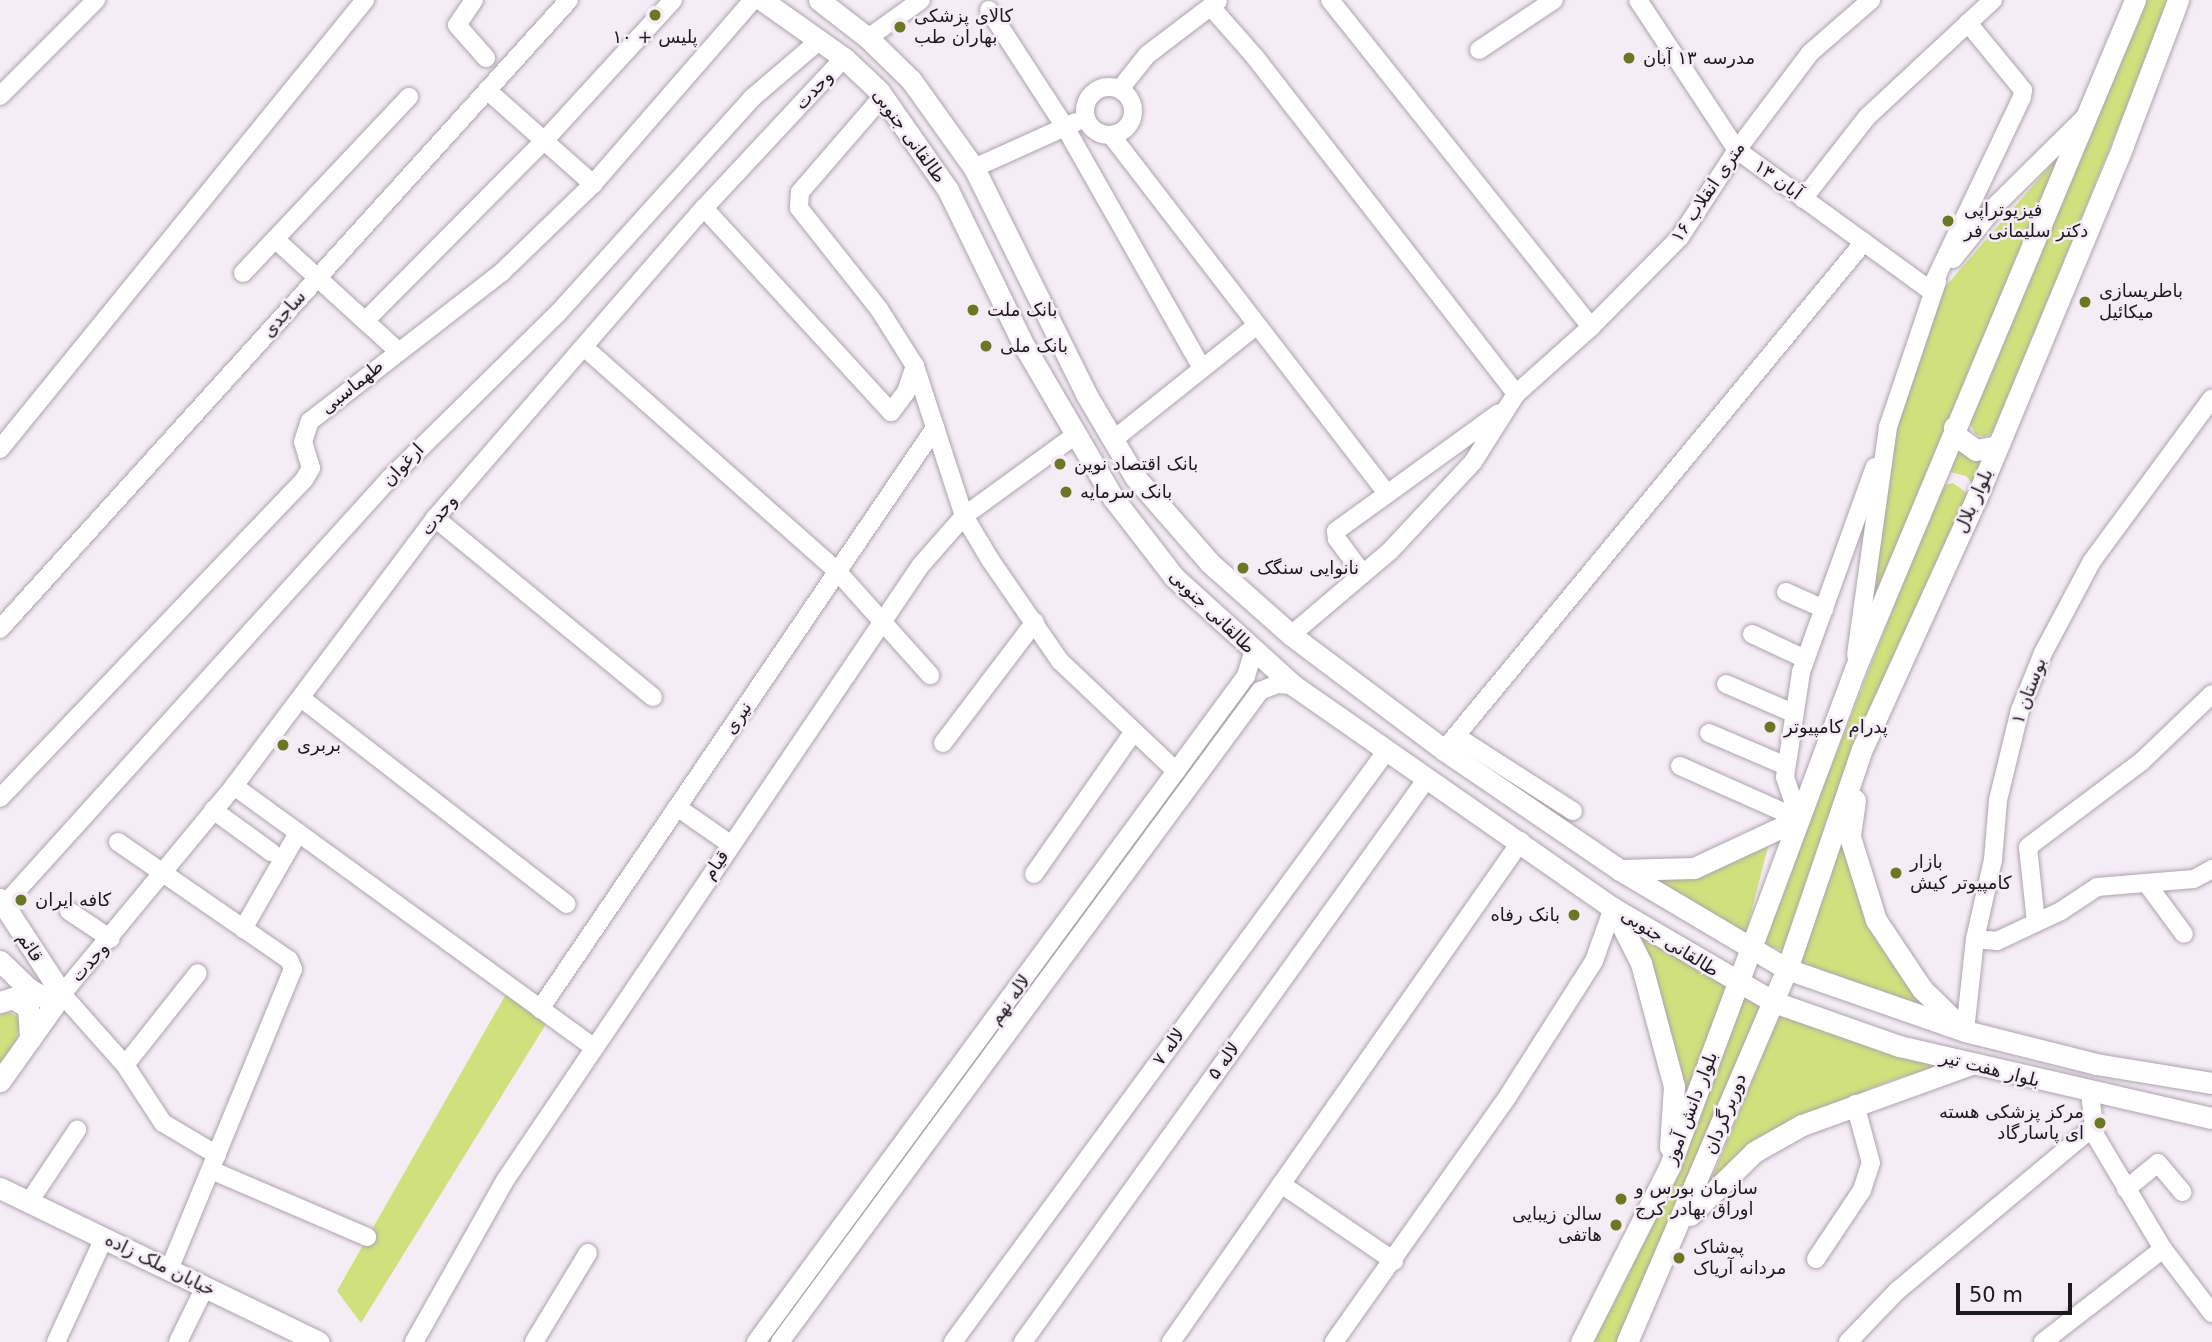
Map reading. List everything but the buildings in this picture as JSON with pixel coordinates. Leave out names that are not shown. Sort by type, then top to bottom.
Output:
[{"type":"main road","name":"طالقانی جنوبی","points":[[762,0],[844,58],[883,96],[948,190],[1074,436],[1113,498],[1174,577],[1253,653],[1385,752],[1521,841],[1613,908],[1737,984],[1774,1002]]},
{"type":"main road","name":"طالقانی جنوبی","points":[[819,0],[868,38],[911,80],[974,168],[1113,440],[1170,520],[1291,635],[1450,743],[1470,768],[1620,870],[1787,969]]},
{"type":"main road","points":[[1737,984],[1854,668],[2135,0]]},
{"type":"main road","name":"بلوار بلال","points":[[1774,1002],[1862,748],[1998,446],[2178,0]]},
{"type":"main road","points":[[1954,427],[1958,437],[1976,450],[1998,446]]},
{"type":"main road","points":[[1862,748],[1850,837],[1858,875],[1876,920],[1906,967],[1965,1031]]},
{"type":"main road","points":[[1456,799],[1475,794],[1470,768]]},
{"type":"main road","points":[[1620,870],[1694,868],[1798,819]]},
{"type":"main road","name":"قائم","points":[[1,902],[58,998]]},
{"type":"main road","points":[[1613,908],[1641,962],[1674,1086],[1669,1168]]},
{"type":"main road","points":[[0,961],[29,989],[58,998],[0,1081]]},
{"type":"main road","name":"بلوار هفت تیر","points":[[1787,969],[1965,1031],[2096,1064],[2212,1083]]},
{"type":"main road","name":"بلوار دانش آموز","points":[[1581,1342],[1669,1168],[1737,984]]},
{"type":"main road","points":[[0,1002],[12,998],[28,1007],[30,1039]]},
{"type":"main road","name":"بلوار هفت تیر","points":[[1774,1002],[1899,1046],[2090,1094],[2212,1118]]},
{"type":"main road","name":"دوربرگردان","points":[[1627,1342],[1774,1002]]},
{"type":"main road","points":[[1677,1230],[1754,1152],[1855,1104],[1972,1064]]},
{"type":"main road","name":"خیابان ملک زاده","points":[[1,1190],[205,1287],[297,1337],[319,1342]]},
{"type":"street","points":[[0,96],[96,0]]},
{"type":"street","points":[[0,449],[365,0]]},
{"type":"street","points":[[474,0],[457,24],[486,58]]},
{"type":"street","name":"ساجدی","points":[[0,629],[569,0]]},
{"type":"street","points":[[365,321],[544,141],[673,0]]},
{"type":"street","name":"طهماسبی","points":[[0,798],[304,480],[311,468],[303,442],[310,421],[502,272],[593,184],[753,0]]},
{"type":"street","points":[[868,38],[922,0]]},
{"type":"street","points":[[1330,0],[1591,327]]},
{"type":"street","points":[[1479,50],[1553,0]]},
{"type":"street","name":"۱۶ متری انقلاب","points":[[1363,574],[1337,539],[1336,531],[1512,401],[1591,327],[1680,237],[1737,150],[1810,53],[1871,0]]},
{"type":"street","points":[[1803,199],[1867,117],[1993,0]]},
{"type":"street","name":"۱۳ آبان","points":[[1647,3],[1737,150],[1930,290]]},
{"type":"street","points":[[1120,89],[1147,55],[1215,4],[1512,401]]},
{"type":"street","points":[[989,10],[1065,127],[1201,366]]},
{"type":"street","points":[[1798,819],[1786,766],[1793,713],[1805,659],[1888,427],[1930,290],[2022,97],[2023,90],[1968,23]]},
{"type":"street","name":"ارغوان","points":[[1,902],[390,478],[558,313],[752,98],[820,40]]},
{"type":"street","name":"وحدت","points":[[58,998],[111,939],[234,786],[435,518],[704,208],[844,58]]},
{"type":"street","points":[[1105,86],[1120,89],[1131,100],[1133,116],[1125,129],[1111,135],[1095,131],[1086,118],[1091,94],[1105,86]]},
{"type":"street","points":[[487,90],[593,184]]},
{"type":"street","points":[[883,96],[800,192],[799,208],[878,309],[915,366],[964,516],[1060,661],[1176,771]]},
{"type":"street","points":[[243,273],[409,97]]},
{"type":"street","points":[[1930,290],[1998,202],[2091,110]]},
{"type":"street","points":[[974,168],[1086,118]]},
{"type":"street","points":[[1111,135],[1387,494]]},
{"type":"street","points":[[704,208],[891,412],[906,392],[915,366]]},
{"type":"street","points":[[275,239],[397,351]]},
{"type":"street","points":[[1573,811],[1450,743],[1864,242]]},
{"type":"street","points":[[1113,440],[1201,366],[1257,325]]},
{"type":"street","points":[[585,348],[837,571],[930,675]]},
{"type":"street","name":"بوستان ۱","points":[[1965,1031],[1975,939],[1993,860],[1998,800],[2020,710],[2043,653],[2092,561],[2212,398]]},
{"type":"street","name":"۱۶ متری انقلاب","points":[[1291,635],[1363,574],[1473,462],[1512,401]]},
{"type":"street","points":[[1854,668],[1888,427]]},
{"type":"street","name":"نیری","points":[[540,1009],[935,428]]},
{"type":"street","name":"قیام","points":[[414,1342],[506,1179],[881,621],[964,516],[1074,436]]},
{"type":"street","points":[[435,518],[653,697]]},
{"type":"street","points":[[1786,592],[1824,610]]},
{"type":"street","points":[[943,743],[1035,622]]},
{"type":"street","points":[[1752,634],[1805,659]]},
{"type":"street","name":"لاله نهم","points":[[756,1342],[968,1058],[1247,676],[1253,653]]},
{"type":"street","name":"لاله نهم","points":[[780,1342],[984,1069],[1260,691],[1277,684],[1293,685]]},
{"type":"street","points":[[1726,684],[1793,713]]},
{"type":"street","points":[[2036,922],[2028,846],[2142,761],[2212,694]]},
{"type":"street","points":[[301,698],[567,904]]},
{"type":"street","points":[[1224,706],[1236,706],[1240,717]]},
{"type":"street","points":[[1034,874],[1134,732]]},
{"type":"street","points":[[1709,733],[1786,766]]},
{"type":"street","name":"لاله ۷","points":[[953,1342],[1385,752]]},
{"type":"street","points":[[1680,766],[1798,819]]},
{"type":"street","name":"لاله ۵","points":[[1023,1342],[1426,780]]},
{"type":"street","points":[[234,786],[593,1047]]},
{"type":"street","points":[[677,807],[730,844]]},
{"type":"street","points":[[213,810],[271,852]]},
{"type":"street","points":[[243,929],[298,833]]},
{"type":"street","points":[[1171,1342],[1521,841]]},
{"type":"street","points":[[117,842],[289,960],[293,969],[169,1270]]},
{"type":"street","points":[[1975,939],[1997,941],[2096,887],[2194,879],[2212,869]]},
{"type":"street","points":[[2147,884],[2185,934]]},
{"type":"street","points":[[1334,1342],[1394,1261],[1594,961],[1613,908]]},
{"type":"street","points":[[69,911],[111,939]]},
{"type":"street","points":[[125,1065],[198,973]]},
{"type":"street","points":[[58,998],[125,1065],[163,1123],[214,1162],[367,1237]]},
{"type":"street","points":[[968,1058],[984,1069]]},
{"type":"street","points":[[2090,1094],[2092,1128],[2163,1249],[2212,1313]]},
{"type":"street","points":[[1816,1259],[1863,1190],[1871,1163],[1855,1104]]},
{"type":"street","points":[[1848,1342],[1897,1291],[2092,1128]]},
{"type":"street","points":[[29,1202],[78,1130]]},
{"type":"street","points":[[2126,1189],[2158,1163],[2182,1192]]},
{"type":"street","points":[[1281,1184],[1394,1261]]},
{"type":"street","points":[[56,1342],[104,1238]]},
{"type":"street","points":[[2043,1342],[2163,1249]]},
{"type":"street","points":[[534,1342],[588,1253]]},
{"type":"street","points":[[178,1342],[205,1287]]},
{"type":"green space","points":[[2143,0],[2170,0],[1994,432],[1984,437],[1975,434],[1969,421]]},
{"type":"green space","points":[[2069,144],[1868,619],[1897,429],[1939,294]]},
{"type":"green space","points":[[1953,439],[1985,453],[1974,485],[1966,476],[1946,471]]},
{"type":"green space","points":[[1953,483],[1967,493],[1967,498],[1787,952],[1762,944],[1938,493],[1944,485]]},
{"type":"green space","points":[[1844,823],[1884,949],[1903,980],[1941,1017],[1801,962]]},
{"type":"green space","points":[[1771,835],[1746,933],[1648,875]]},
{"type":"green space","points":[[1628,916],[1729,985],[1678,1132]]},
{"type":"green space","points":[[510,987],[551,1016],[361,1323],[337,1291]]},
{"type":"green space","points":[[1743,994],[1764,1006],[1622,1342],[1590,1342]]},
{"type":"green space","points":[[8,1012],[22,1019],[15,1046],[0,1070],[0,1015]]},
{"type":"green space","points":[[1779,1016],[1947,1064],[1889,1081],[1801,1118],[1709,1185]]},
{"type":"place","name":"پلیس + ۱۰","points":[[655,15]]},
{"type":"place","name":"کالای پزشکی بهاران طب","points":[[900,27]]},
{"type":"place","name":"مدرسه ۱۳ آبان","points":[[1629,58]]},
{"type":"place","name":"فیزیوتراپی دکتر سلیمانی فر","points":[[1948,221]]},
{"type":"place","name":"باطریسازی میکائیل","points":[[2085,302]]},
{"type":"place","name":"بانک ملت","points":[[973,310]]},
{"type":"place","name":"بانک ملی","points":[[986,346]]},
{"type":"place","name":"بانک اقتصاد نوین","points":[[1060,464]]},
{"type":"place","name":"بانک سرمایه","points":[[1066,492]]},
{"type":"place","name":"نانوایی سنگک","points":[[1243,568]]},
{"type":"place","name":"پدرام کامپیوتر","points":[[1770,727]]},
{"type":"place","name":"بربری","points":[[283,745]]},
{"type":"place","name":"بازار کامپیوتر کیش","points":[[1896,873]]},
{"type":"place","name":"کافه ایران","points":[[21,900]]},
{"type":"place","name":"بانک رفاه","points":[[1574,915]]},
{"type":"place","name":"مرکز پزشکی هسته ای پاسارگاد","points":[[2100,1123]]},
{"type":"place","name":"سازمان بورس و اوراق بهادر کرج","points":[[1621,1199]]},
{"type":"place","name":"سالن زیبایی هاتفی","points":[[1616,1225]]},
{"type":"place","name":"پوشاک مردانه آریاک","points":[[1679,1258]]}]
